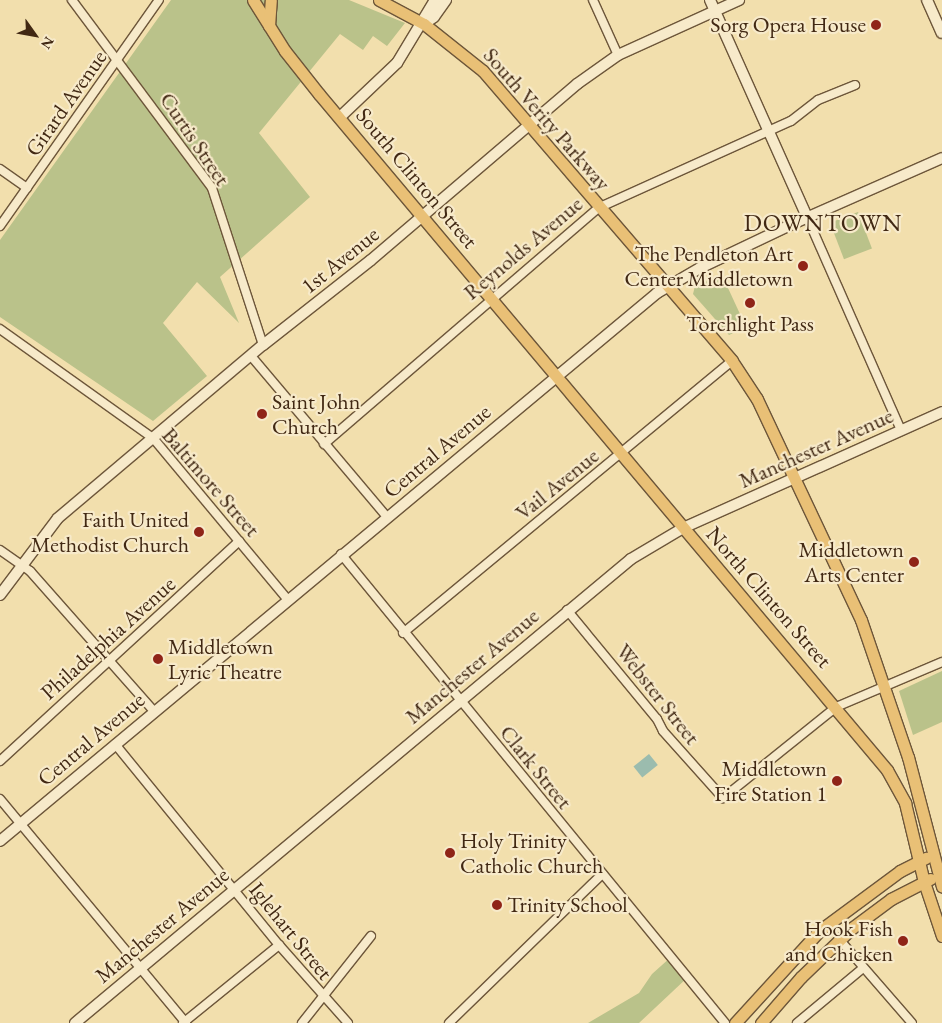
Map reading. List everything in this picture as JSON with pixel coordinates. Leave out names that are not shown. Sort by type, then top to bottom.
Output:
[{"type":"main road","name":"South Clinton Street","points":[[253,0],[296,65],[558,376]]},
{"type":"main road","points":[[269,26],[271,0]]},
{"type":"main road","name":"South Verity Parkway","points":[[379,0],[424,24],[483,71],[598,208],[732,361],[757,399],[861,620],[938,852],[942,887]]},
{"type":"main road","name":"North Clinton Street","points":[[558,376],[683,528],[836,706],[900,789],[920,860],[924,882],[942,936]]},
{"type":"main road","points":[[735,1023],[819,931],[900,871],[938,852]]},
{"type":"main road","points":[[761,1023],[839,939],[891,899],[940,874]]},
{"type":"street","name":"Curtis Street","points":[[72,0],[118,59],[212,188],[263,345]]},
{"type":"street","name":"Girard Avenue","points":[[0,226],[159,0]]},
{"type":"street","points":[[340,117],[390,72],[424,24],[435,0]]},
{"type":"street","points":[[424,24],[434,17],[446,0]]},
{"type":"street","points":[[593,0],[618,55]]},
{"type":"street","points":[[710,0],[902,430]]},
{"type":"street","name":"1st Avenue","points":[[0,595],[58,518],[263,345],[423,216],[584,79],[618,55],[740,0]]},
{"type":"street","points":[[927,0],[942,33]]},
{"type":"street","name":"Reynolds Avenue","points":[[324,444],[491,297],[598,208],[791,121],[818,100],[855,85]]},
{"type":"street","name":"Central Avenue","points":[[0,841],[341,554],[666,286],[808,217],[942,158]]},
{"type":"street","points":[[0,169],[27,188]]},
{"type":"street","name":"Baltimore Street","points":[[0,329],[153,438],[288,600]]},
{"type":"street","points":[[251,356],[387,517]]},
{"type":"street","name":"Vail Avenue","points":[[403,633],[623,454],[732,361]]},
{"type":"street","name":"Manchester Avenue","points":[[75,1023],[138,968],[630,559],[683,528],[942,412]]},
{"type":"street","name":"Philadelphia Avenue","points":[[0,761],[239,541]]},
{"type":"street","points":[[0,550],[30,570],[154,711]]},
{"type":"street","name":"Clark Street","points":[[341,554],[403,633],[725,1023]]},
{"type":"street","name":"Webster Street","points":[[567,610],[657,719],[663,731],[723,798],[836,706]]},
{"type":"street","points":[[836,706],[942,662]]},
{"type":"street","name":"Iglehart Street","points":[[115,744],[279,945],[322,996],[348,1023]]},
{"type":"street","points":[[0,799],[184,1022],[279,945]]},
{"type":"street","points":[[449,1023],[602,874]]},
{"type":"street","points":[[302,1023],[371,936]]},
{"type":"street","points":[[839,939],[912,1023]]},
{"type":"street","points":[[797,1023],[863,968]]},
{"type":"green space","points":[[171,0],[349,0],[405,23],[387,46],[373,36],[363,50],[340,34],[259,133],[310,197],[220,277],[239,323],[197,282],[163,323],[207,376],[153,421],[0,317],[0,240]]},
{"type":"green space","points":[[858,212],[872,248],[844,259],[830,223]]},
{"type":"green space","points":[[722,275],[746,327],[729,335],[693,294],[695,286]]},
{"type":"green space","points":[[942,671],[942,722],[913,735],[899,691]]},
{"type":"green space","points":[[671,957],[688,977],[639,1023],[588,1023],[639,993],[652,974]]},
{"type":"shaded area","points":[[649,754],[658,765],[642,777],[633,767]]},
{"type":"place","name":"Sorg Opera House","points":[[876,25]]},
{"type":"place","name":"The Pendleton Art Center Middletown","points":[[803,266]]},
{"type":"place","name":"Torchlight Pass","points":[[750,303]]},
{"type":"place","name":"Saint John Church","points":[[262,414]]},
{"type":"place","name":"Faith United Methodist Church","points":[[199,532]]},
{"type":"place","name":"Middletown Arts Center","points":[[914,562]]},
{"type":"place","name":"Middletown Lyric Theatre","points":[[158,659]]},
{"type":"place","name":"Middletown Fire Station 1","points":[[837,781]]},
{"type":"place","name":"Holy Trinity Catholic Church","points":[[450,853]]},
{"type":"place","name":"Trinity School","points":[[497,905]]},
{"type":"place","name":"Hook Fish and Chicken","points":[[903,941]]},
{"type":"district","name":"DOWNTOWN","points":[[823,223]]}]
